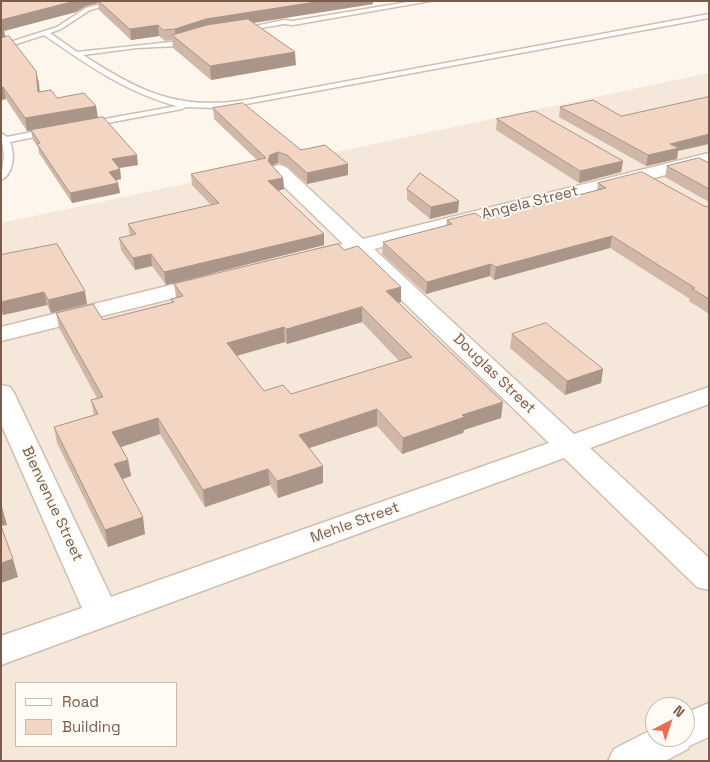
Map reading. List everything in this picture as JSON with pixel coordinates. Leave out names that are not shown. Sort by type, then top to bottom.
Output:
[{"type":"street","name":"Angela Street","points":[[301,260],[709,158]]},
{"type":"street","points":[[619,161],[668,189]]},
{"type":"street","name":"Douglas Street","points":[[280,171],[709,578]]},
{"type":"street","points":[[1,334],[233,277]]},
{"type":"street","name":"Bienvenue Street","points":[[1,393],[102,614]]},
{"type":"street","name":"Mehle Street","points":[[1,651],[709,395]]},
{"type":"street","points":[[695,726],[709,719]]},
{"type":"street","points":[[628,761],[655,747]]},
{"type":"lane","points":[[1,47],[45,33],[88,9],[121,1]]},
{"type":"lane","points":[[236,30],[284,22],[293,23],[427,1]]},
{"type":"lane","points":[[45,33],[108,76],[148,95],[190,106],[220,106],[709,16]]},
{"type":"lane","points":[[76,54],[136,46],[176,44],[194,40]]},
{"type":"lane","points":[[83,125],[190,106]]},
{"type":"lane","points":[[3,137],[54,131]]},
{"type":"lane","points":[[1,177],[9,159],[8,142],[3,137]]},
{"type":"shaded area","points":[[709,73],[709,761],[1,761],[1,223]]},
{"type":"building","points":[[1,1],[75,1],[1,20]]},
{"type":"building","points":[[99,1],[322,1],[206,19],[175,29],[163,30],[158,25],[130,29]]},
{"type":"building","points":[[248,19],[295,52],[210,66],[172,35],[207,25]]},
{"type":"building","points":[[9,36],[36,71],[38,92],[51,90],[57,98],[84,93],[96,106],[25,118],[3,87],[1,87],[1,38]]},
{"type":"building","points":[[709,97],[709,134],[670,144],[679,148],[648,155],[560,107],[593,100],[621,116]]},
{"type":"building","points":[[243,103],[301,150],[325,145],[348,164],[307,173],[287,155],[278,152],[270,155],[268,161],[283,178],[268,181],[324,234],[164,272],[151,254],[133,258],[119,238],[136,234],[128,224],[219,203],[191,174],[266,158],[213,108]]},
{"type":"building","points":[[535,111],[623,161],[580,171],[497,119]]},
{"type":"building","points":[[103,117],[137,155],[112,159],[120,169],[109,172],[118,183],[70,193],[37,144],[40,143],[31,130]]},
{"type":"building","points":[[699,158],[709,163],[709,189],[667,166]]},
{"type":"building","points":[[642,172],[709,207],[709,299],[692,289],[695,288],[612,236],[496,267],[491,264],[427,282],[383,242],[452,224],[447,220],[475,213],[484,219],[606,188],[598,183]]},
{"type":"building","points":[[420,173],[459,201],[431,207],[407,189]]},
{"type":"building","points":[[57,244],[85,291],[48,300],[44,292],[1,302],[1,255]]},
{"type":"building","points":[[338,244],[344,250],[358,246],[401,287],[386,291],[503,402],[462,415],[465,417],[403,438],[377,409],[299,435],[323,466],[277,481],[268,469],[203,490],[158,418],[112,432],[128,460],[114,464],[143,517],[105,530],[54,427],[98,414],[91,400],[103,397],[56,313],[93,304],[103,320],[174,302],[171,299],[183,296],[174,284]],"holes":[[[362,307],[412,357],[291,394],[283,385],[264,391],[227,343],[284,327],[286,329]]]},
{"type":"building","points":[[546,323],[603,369],[567,381],[512,334]]},
{"type":"building","points":[[1,526],[13,559],[1,563]]}]
